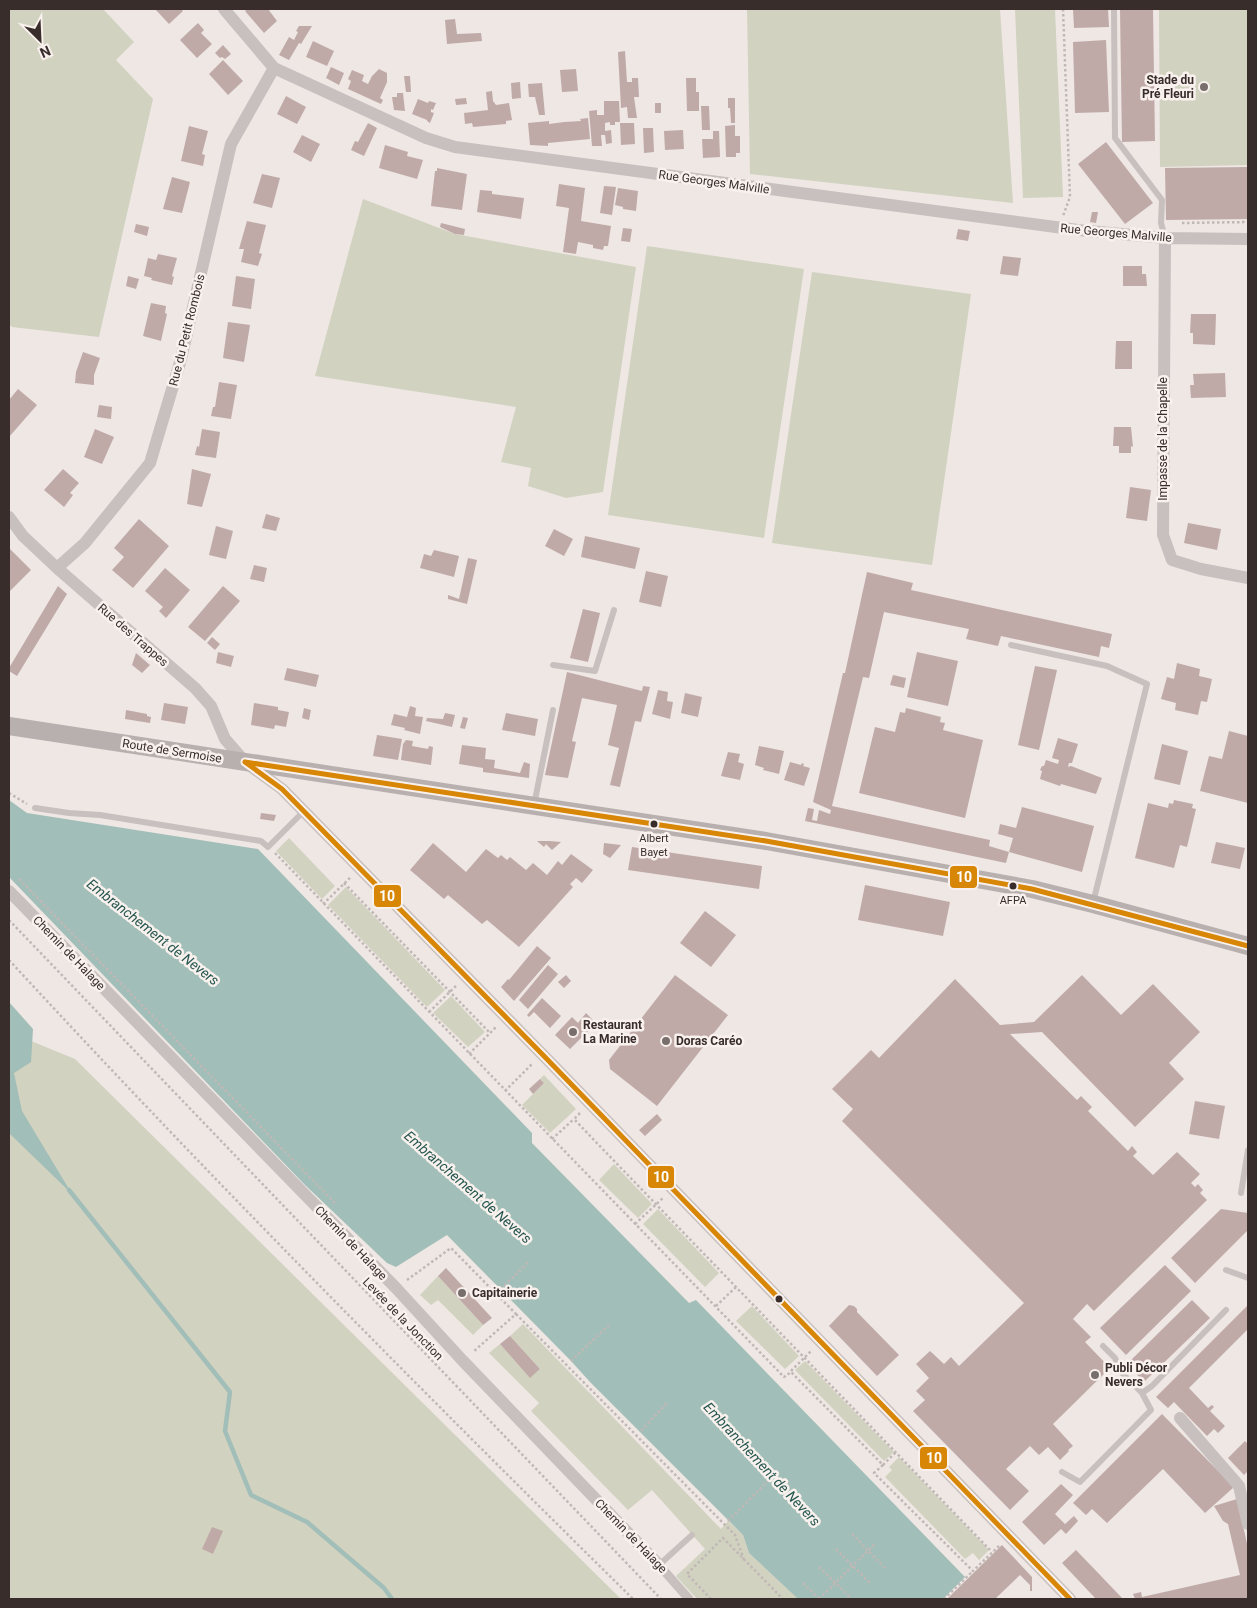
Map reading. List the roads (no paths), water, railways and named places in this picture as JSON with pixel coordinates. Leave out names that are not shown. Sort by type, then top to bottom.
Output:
[{"type":"main road","name":"Route de Sermoise","points":[[9,726],[766,841],[1032,890],[1093,904],[1248,946]]},
{"type":"street","name":"Rue Georges Malville","points":[[224,9],[274,68],[426,138],[455,147],[1059,228],[1165,238],[1248,239]]},
{"type":"street","name":"Rue du Petit Rombois","points":[[57,568],[85,543],[150,462],[181,359],[231,144],[274,68]]},
{"type":"street","name":"Impasse de la Chapelle","points":[[1165,238],[1162,535],[1172,560],[1202,569],[1248,578]]},
{"type":"street","name":"Rue des Trappes","points":[[9,517],[23,536],[57,568],[195,688],[211,706],[225,739],[245,762],[282,789],[304,811],[1070,1599]]},
{"type":"street","name":"Chemin de Halage","points":[[9,891],[396,1288],[462,1361],[659,1565],[689,1599]]},
{"type":"street","points":[[1180,1418],[1240,1486],[1248,1524]]},
{"type":"lane","points":[[1114,9],[1115,138],[1162,200],[1161,223],[1165,238]]},
{"type":"lane","points":[[553,666],[595,671],[614,610]]},
{"type":"lane","points":[[1010,645],[1107,666],[1148,684],[1093,904]]},
{"type":"lane","points":[[533,806],[553,710]]},
{"type":"lane","points":[[35,808],[70,814],[100,815],[261,841],[268,847],[304,811]]},
{"type":"lane","points":[[1241,1193],[1248,1150]]},
{"type":"lane","points":[[1226,1270],[1248,1278]]},
{"type":"lane","points":[[1142,1393],[1152,1386],[1226,1310]]},
{"type":"lane","points":[[1062,1472],[1080,1482],[1151,1410],[1142,1393],[1120,1371],[1115,1358],[1103,1346]]},
{"type":"lane","points":[[659,1565],[692,1535]]},
{"type":"water","name":"Embranchement de Nevers","points":[[9,800],[27,813],[258,849],[532,1133],[532,1143],[689,1303],[696,1300],[965,1577],[943,1599],[798,1599],[749,1553],[743,1535],[447,1235],[396,1267],[387,1263],[305,1185],[9,877]]},
{"type":"water","points":[[9,1002],[33,1029],[31,1062],[14,1073],[22,1111],[72,1194],[9,1133]]},
{"type":"waterway","points":[[69,1190],[230,1392],[225,1431],[251,1495],[307,1522],[384,1588],[392,1599]]},
{"type":"place","name":"Stade du Pré Fleuri","points":[[1204,87]]},
{"type":"place","name":"Albert Bayet","points":[[654,824]]},
{"type":"place","name":"AFPA","points":[[1013,886]]},
{"type":"place","name":"Restaurant La Marine","points":[[573,1032]]},
{"type":"place","name":"Doras Caréo","points":[[666,1041]]},
{"type":"place","name":"Capitainerie","points":[[462,1293]]},
{"type":"place","name":"Publi Décor Nevers","points":[[1095,1375]]}]
